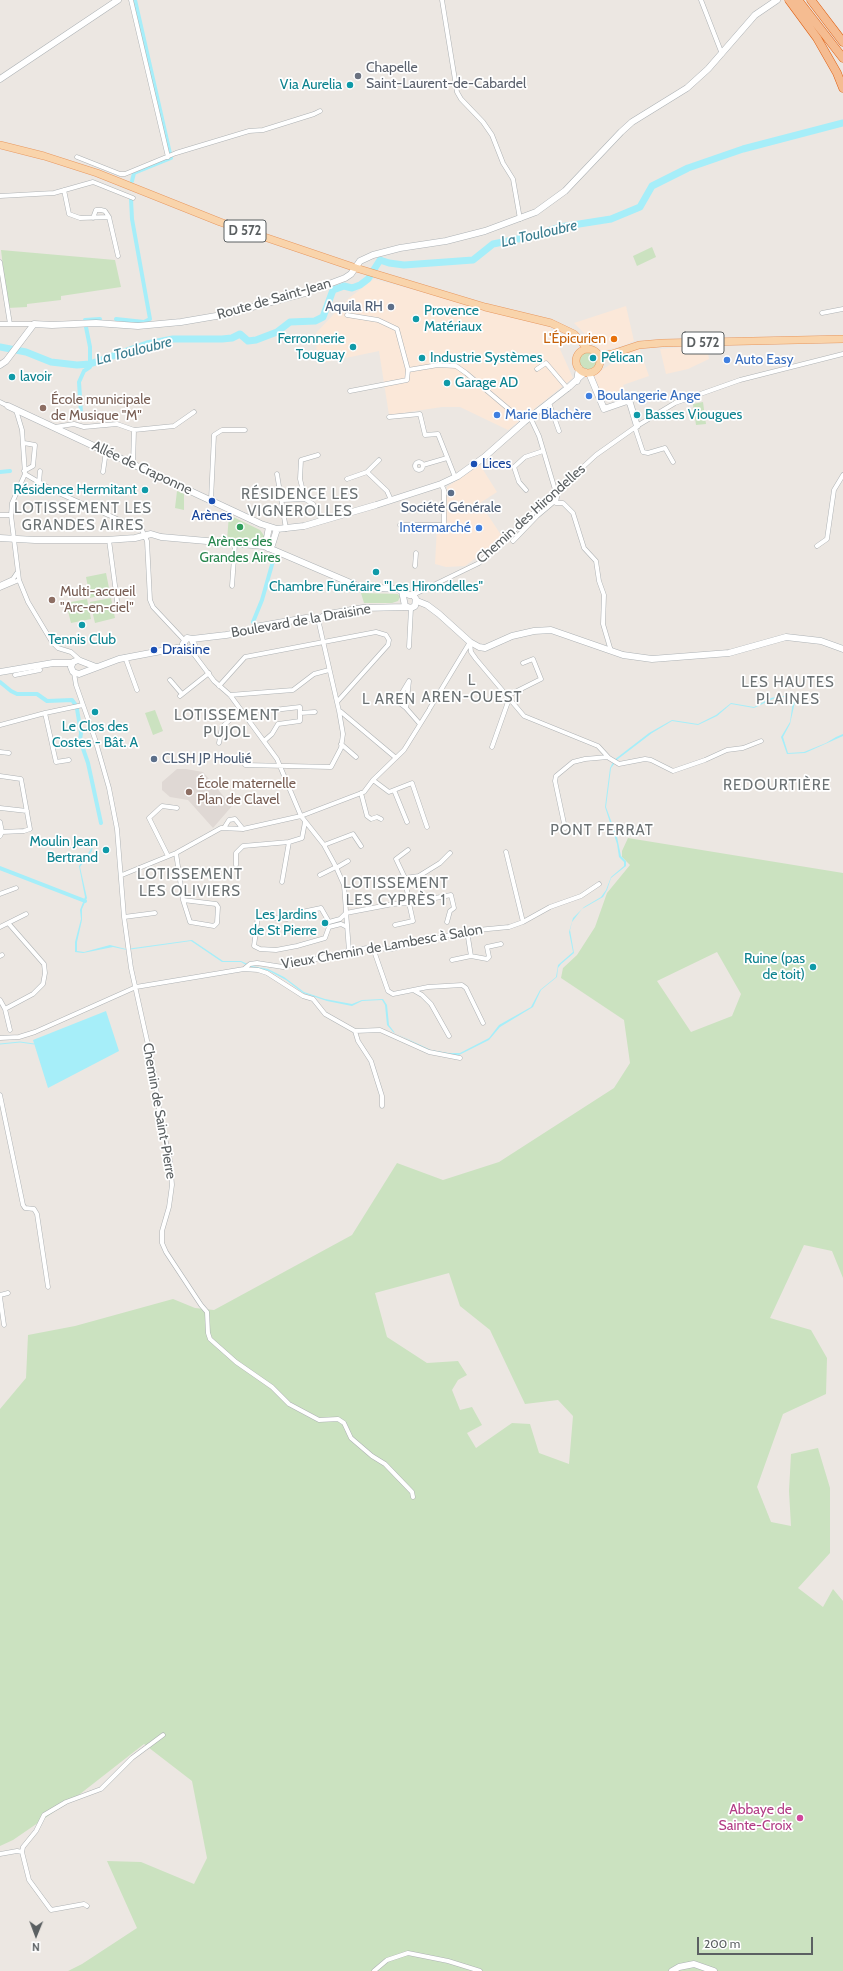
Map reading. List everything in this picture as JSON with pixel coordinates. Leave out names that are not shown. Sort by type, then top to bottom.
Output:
[{"type":"highway","points":[[789,0],[817,38],[837,73],[843,88]]},
{"type":"highway","points":[[798,0],[843,58]]},
{"type":"highway","points":[[811,0],[843,42]]},
{"type":"main road","name":"D 572","points":[[0,145],[64,162],[136,188],[220,222],[356,268],[484,307],[551,323],[567,329],[581,340],[585,350]]},
{"type":"main road","name":"D 572","points":[[599,359],[639,345],[648,344],[843,339]]},
{"type":"main road","name":"D 572","points":[[819,340],[843,342]]},
{"type":"main road","points":[[585,350],[595,351],[599,359],[596,369],[584,371],[577,357],[585,350]]},
{"type":"street","points":[[0,79],[118,0]]},
{"type":"street","points":[[132,0],[168,157]]},
{"type":"street","points":[[442,0],[457,92],[461,99],[484,122],[492,135],[503,163],[513,180],[520,219]]},
{"type":"street","points":[[701,0],[722,54]]},
{"type":"street","name":"Route de Saint-Jean","points":[[34,324],[52,325],[96,323],[138,326],[204,319],[305,293],[345,278],[356,268],[360,261],[373,255],[400,248],[446,242],[484,232],[520,219],[536,212],[565,191],[632,122],[687,88],[722,54],[755,15],[777,0]]},
{"type":"street","points":[[77,157],[121,174],[173,155],[242,133],[263,130],[314,114],[320,110]]},
{"type":"street","points":[[0,196],[54,193],[93,182],[133,198]]},
{"type":"street","points":[[64,190],[69,214],[80,218],[109,216]]},
{"type":"street","points":[[93,218],[96,210],[105,211],[109,216],[118,256]]},
{"type":"street","points":[[0,262],[10,324]]},
{"type":"street","points":[[822,313],[843,309]]},
{"type":"street","points":[[347,315],[378,320],[397,329],[408,370],[407,380],[350,390]]},
{"type":"street","points":[[0,324],[34,324]]},
{"type":"street","points":[[0,365],[12,354],[34,324]]},
{"type":"street","name":"Chemin des Hirondelles","points":[[410,601],[479,563],[596,455],[636,427],[675,404],[740,380],[843,354]]},
{"type":"street","points":[[537,369],[546,363],[568,389]]},
{"type":"street","points":[[408,370],[438,365],[456,366],[524,422]]},
{"type":"street","points":[[442,485],[470,471],[524,422],[568,389],[577,381],[584,371],[604,409],[627,401],[630,403],[643,452],[648,453],[665,448],[673,462]]},
{"type":"street","name":"Allée de Craponne","points":[[0,402],[269,527],[277,529],[286,529],[322,521],[442,485]]},
{"type":"street","points":[[549,403],[559,431]]},
{"type":"street","points":[[15,409],[22,430],[25,472],[39,483],[142,530],[147,541],[150,600],[153,607],[190,645],[219,686],[230,695],[264,741],[280,765],[300,816],[324,845],[336,867],[344,885],[349,951]]},
{"type":"street","points":[[55,427],[74,424],[84,427],[117,424],[134,430],[174,426],[194,412]]},
{"type":"street","points":[[389,417],[420,414],[424,435],[438,434],[455,477]]},
{"type":"street","points":[[513,541],[537,516],[556,500],[557,491],[539,436],[530,417]]},
{"type":"street","points":[[133,464],[134,430]]},
{"type":"street","points":[[211,500],[214,434],[222,430],[245,430]]},
{"type":"street","points":[[24,443],[35,445],[34,466],[25,472]]},
{"type":"street","points":[[103,472],[106,451]]},
{"type":"street","points":[[526,490],[519,482],[514,467],[525,457],[543,452]]},
{"type":"street","points":[[305,500],[300,480],[301,460],[318,455]]},
{"type":"street","points":[[423,465],[447,458]]},
{"type":"street","points":[[442,485],[483,458]]},
{"type":"street","points":[[346,479],[367,472],[379,460]]},
{"type":"street","points":[[39,483],[40,471]]},
{"type":"street","name":"Chemin de Saint-Pierre","points":[[25,472],[12,503],[11,515],[17,573],[28,602],[52,642],[70,655],[76,685],[95,739],[109,788],[117,829],[122,875],[124,917],[129,949],[154,1072],[160,1116],[170,1160],[172,1185],[169,1207],[162,1231],[162,1243],[166,1252],[207,1312],[208,1333],[210,1339],[236,1362],[272,1387],[289,1404],[319,1420],[338,1419],[344,1423],[351,1438],[372,1456],[385,1464],[412,1492],[413,1497]]},
{"type":"street","points":[[367,472],[387,491],[391,500]]},
{"type":"street","points":[[277,474],[286,529]]},
{"type":"street","points":[[817,546],[827,539],[834,490],[843,475]]},
{"type":"street","points":[[400,525],[444,526],[444,490],[442,485]]},
{"type":"street","points":[[282,500],[305,500],[313,504],[322,521]]},
{"type":"street","points":[[556,500],[558,503],[566,506],[573,514],[584,548],[596,561],[599,581],[604,595],[603,624],[611,651]]},
{"type":"street","points":[[0,515],[11,515]]},
{"type":"street","points":[[268,548],[266,543],[269,527]]},
{"type":"street","points":[[268,548],[272,545],[277,529]]},
{"type":"street","points":[[0,538],[14,540],[109,540],[135,538],[145,535],[268,548],[360,587],[402,591],[410,601],[424,604],[450,623],[470,642],[479,647],[485,648],[512,636],[534,631],[551,630],[611,651],[638,658],[652,659],[714,656],[786,637],[821,641],[843,649]]},
{"type":"street","points":[[109,540],[118,608]]},
{"type":"street","points":[[232,586],[235,544]]},
{"type":"street","points":[[415,566],[416,553]]},
{"type":"street","points":[[0,587],[13,579],[17,573]]},
{"type":"street","points":[[0,587],[19,580]]},
{"type":"street","points":[[409,647],[410,601]]},
{"type":"street","name":"Boulevard de la Draisine","points":[[82,672],[125,658],[190,645],[203,638],[306,618],[318,619],[329,614],[352,609],[410,601]]},
{"type":"street","points":[[246,765],[331,767],[341,744],[343,734],[318,619]]},
{"type":"street","points":[[219,686],[246,657],[376,632],[386,635],[389,640],[381,653],[337,702]]},
{"type":"street","points":[[470,642],[471,652],[476,659],[524,716],[598,746],[614,762],[622,764],[645,759],[651,760],[673,771],[705,760],[727,750],[743,748],[761,741]]},
{"type":"street","points":[[224,828],[243,829],[300,816],[361,793],[404,750],[470,642]]},
{"type":"street","name":"Chemin de Saint-Pierre","points":[[63,650],[70,652],[82,661]]},
{"type":"street","points":[[125,658],[137,690]]},
{"type":"street","points":[[492,747],[508,697],[541,679],[533,659],[523,663]]},
{"type":"street","points":[[73,666],[82,661]]},
{"type":"street","points":[[82,661],[96,667]]},
{"type":"street","points":[[76,680],[85,667],[82,661]]},
{"type":"street","points":[[0,672],[53,663],[73,666],[82,672]]},
{"type":"street","points":[[15,675],[40,670],[38,666]]},
{"type":"street","points":[[230,695],[293,690],[314,674],[329,670]]},
{"type":"street","points":[[170,680],[181,695],[209,673]]},
{"type":"street","points":[[406,708],[409,681],[397,701],[406,708],[420,724]]},
{"type":"street","points":[[0,725],[83,705]]},
{"type":"street","points":[[264,741],[272,734],[276,725],[300,721],[300,707],[274,710]]},
{"type":"street","points":[[219,743],[222,727],[241,710]]},
{"type":"street","points":[[339,710],[396,758]]},
{"type":"street","points":[[300,713],[315,712]]},
{"type":"street","points":[[45,713],[56,762],[69,760]]},
{"type":"street","points":[[341,744],[356,757]]},
{"type":"street","points":[[0,752],[9,753]]},
{"type":"street","points":[[565,828],[555,781],[556,776],[573,762],[608,757]]},
{"type":"street","points":[[0,776],[21,779],[30,829],[1,834],[0,822]]},
{"type":"street","points":[[373,780],[389,792],[412,783],[427,827]]},
{"type":"street","points":[[394,790],[407,822]]},
{"type":"street","points":[[361,793],[367,816],[371,819],[377,817],[381,819]]},
{"type":"street","points":[[168,856],[149,818],[162,806],[177,808]]},
{"type":"street","points":[[0,808],[27,810]]},
{"type":"street","points":[[122,875],[176,853],[224,828],[229,820],[235,819],[243,829]]},
{"type":"street","points":[[236,865],[236,853],[243,846],[289,842],[302,838],[305,822]]},
{"type":"street","points":[[324,845],[353,834],[361,846]]},
{"type":"street","points":[[282,882],[289,842]]},
{"type":"street","points":[[395,925],[413,921],[405,878],[396,859],[408,850]]},
{"type":"street","points":[[506,852],[523,922]]},
{"type":"street","points":[[176,853],[184,900],[190,922],[214,926],[217,923],[218,907],[216,904],[184,900]]},
{"type":"street","points":[[405,878],[419,876],[440,863],[450,853]]},
{"type":"street","points":[[320,875],[348,861]]},
{"type":"street","name":"Vieux Chemin de Lambesc à Salon","points":[[0,1038],[36,1032],[136,987],[245,968],[250,964],[257,963],[283,967],[349,951],[373,948],[391,948],[467,931],[509,927],[523,922],[550,907],[581,896],[599,884]]},
{"type":"street","points":[[0,894],[16,888]]},
{"type":"street","points":[[329,925],[321,908],[302,912],[287,919],[258,916],[254,946],[260,949],[276,950],[315,942],[325,938],[329,925],[340,919],[346,913],[451,895],[454,908],[450,911],[447,922]]},
{"type":"street","points":[[124,917],[155,913]]},
{"type":"street","points":[[0,927],[9,924],[26,914]]},
{"type":"street","points":[[5,1009],[33,994],[43,984],[46,973],[44,964],[9,924]]},
{"type":"street","points":[[329,925],[341,924],[347,927]]},
{"type":"street","points":[[467,931],[471,956]]},
{"type":"street","points":[[452,960],[471,956],[486,959],[489,957],[487,947],[501,944]]},
{"type":"street","points":[[373,948],[388,991],[393,994],[415,991],[428,986],[462,985],[466,988],[483,1023]]},
{"type":"street","points":[[245,968],[267,973],[303,996],[313,999],[325,1014],[355,1031],[380,1030],[429,1052],[460,1058]]},
{"type":"street","points":[[415,991],[422,995],[431,1004],[449,1036]]},
{"type":"street","points":[[0,1000],[5,1009],[10,1030]]},
{"type":"street","points":[[355,1031],[358,1042],[371,1061],[382,1096],[382,1106]]},
{"type":"street","points":[[0,1095],[23,1205],[25,1208],[34,1209],[36,1214],[48,1287]]},
{"type":"street","points":[[4,1325],[0,1296],[8,1293]]},
{"type":"street","points":[[87,1906],[84,1904],[51,1910],[29,1880],[22,1852],[23,1846],[36,1831],[44,1815],[66,1802],[101,1789],[132,1758],[163,1734]]},
{"type":"street","points":[[0,1854],[17,1851],[22,1852]]},
{"type":"street","points":[[374,1971],[387,1960],[408,1953],[480,1971]]},
{"type":"street","points":[[672,1971],[698,1964],[714,1971]]},
{"type":"shaded area","points":[[374,279],[550,327],[573,378],[508,430],[460,407],[442,407],[389,415],[379,351],[317,364],[316,333],[349,298]]},
{"type":"shaded area","points":[[626,306],[634,341],[625,345],[602,351],[574,323]]},
{"type":"shaded area","points":[[683,347],[707,348],[709,359],[688,369],[666,374],[660,349]]},
{"type":"shaded area","points":[[639,348],[649,376],[623,385],[625,389],[603,402],[593,376],[629,352]]},
{"type":"shaded area","points":[[480,465],[497,492],[480,503],[503,538],[465,566],[446,567],[435,564],[437,527],[446,527],[447,487]]},
{"type":"shaded area","points":[[177,769],[203,772],[232,806],[213,828],[188,800],[170,797],[162,790],[162,782]]},
{"type":"green space","points":[[652,247],[656,257],[637,266],[633,256]]},
{"type":"green space","points":[[1,250],[115,260],[121,287],[61,296],[61,300],[27,304],[27,307],[8,308]]},
{"type":"green space","points":[[588,352],[594,355],[597,361],[594,367],[588,370],[582,367],[579,361],[582,355]]},
{"type":"green space","points":[[703,402],[706,424],[696,425],[693,404]]},
{"type":"green space","points":[[177,491],[184,494],[184,510],[175,508]]},
{"type":"green space","name":"Arènes des Grandes Aires","points":[[229,515],[260,530],[265,537],[254,542],[227,540]]},
{"type":"green space","points":[[106,573],[110,593],[90,598],[86,577]]},
{"type":"green space","points":[[361,593],[398,594],[400,597],[398,601],[392,603],[364,603]]},
{"type":"green space","points":[[111,598],[115,618],[95,623],[90,602]]},
{"type":"green space","points":[[87,599],[91,619],[71,623],[66,603]]},
{"type":"green space","points":[[155,710],[163,731],[153,735],[145,713]]},
{"type":"green space","points":[[628,838],[843,873],[843,1278],[832,1251],[804,1245],[770,1318],[811,1330],[827,1358],[826,1394],[783,1414],[757,1487],[771,1522],[791,1526],[789,1491],[791,1454],[818,1448],[830,1488],[830,1553],[798,1588],[823,1607],[833,1589],[843,1601],[843,1971],[68,1971],[82,1964],[137,1928],[107,1861],[141,1862],[194,1884],[207,1858],[192,1781],[144,1744],[80,1794],[13,1840],[0,1846],[0,1409],[26,1378],[28,1335],[75,1326],[173,1299],[195,1308],[214,1310],[352,1235],[397,1163],[443,1180],[499,1162],[614,1088],[630,1063],[624,1020],[561,978],[563,968],[577,955],[595,927],[607,893],[630,865],[622,857],[622,851]],"holes":[[[717,952],[741,994],[732,1016],[691,1032],[657,981]],[[449,1273],[460,1306],[490,1330],[525,1404],[558,1400],[573,1416],[569,1464],[539,1453],[530,1424],[512,1423],[476,1448],[467,1433],[482,1425],[472,1407],[460,1410],[452,1390],[458,1380],[467,1375],[458,1361],[427,1363],[387,1337],[375,1293]]]},
{"type":"water","points":[[791,696],[795,702],[790,724],[783,737],[788,753],[804,752],[843,734],[843,736],[805,753],[787,754],[781,737],[790,722],[793,701],[791,697],[773,699],[754,708],[731,704],[717,716],[698,725],[672,721],[652,733],[618,759],[611,768],[606,807],[617,837],[621,856],[626,861],[626,866],[611,878],[607,890],[603,897],[582,909],[601,897],[606,890],[611,877],[624,866],[624,862],[619,857],[617,844],[605,807],[610,768],[614,760],[649,733],[672,720],[698,724],[716,715],[731,703],[754,707],[771,698]]},
{"type":"water","points":[[93,846],[92,851],[80,867],[87,898],[82,909],[82,920],[77,942],[77,951],[84,952],[110,945],[126,949],[192,940],[223,961],[241,961],[252,966],[268,969],[284,977],[304,992],[325,999],[352,1004],[362,1000],[383,999],[387,1005],[389,1025],[395,1033],[387,1025],[385,1005],[382,1000],[362,1001],[352,1006],[327,1001],[303,993],[286,980],[269,971],[249,967],[241,962],[222,962],[191,941],[127,950],[113,947],[83,953],[75,952],[75,942],[81,919],[80,910],[85,897],[79,866]]},
{"type":"water","points":[[582,909],[572,922],[570,930],[574,953],[558,968],[557,977],[541,990],[533,1007],[500,1027],[489,1040],[457,1056],[444,1054],[427,1049],[395,1033],[431,1050],[449,1053],[460,1053],[489,1038],[499,1025],[531,1007],[540,990],[556,977],[558,965],[573,952],[569,932],[573,918]]},
{"type":"water","points":[[106,1011],[119,1051],[48,1088],[33,1040]]},
{"type":"waterway","points":[[132,181],[134,173],[171,158],[135,0]]},
{"type":"waterway","name":"La Touloubre","points":[[0,347],[26,352],[51,362],[77,365],[90,364],[147,344],[173,339],[222,339],[232,338],[240,334],[248,341],[256,340],[277,332],[290,322],[315,321],[323,317],[333,290],[344,286],[352,288],[360,285],[368,279],[380,260],[404,265],[473,260],[493,244],[533,236],[560,227],[611,219],[640,207],[652,186],[688,168],[743,149],[843,123]]},
{"type":"waterway","points":[[116,319],[144,322],[150,319],[132,219],[131,199]]},
{"type":"waterway","points":[[85,320],[100,319]]},
{"type":"waterway","points":[[81,413],[79,382],[84,371],[90,367],[90,347],[86,327]]},
{"type":"waterway","points":[[0,472],[10,471]]},
{"type":"waterway","points":[[253,622],[262,600],[275,554]]},
{"type":"waterway","points":[[0,682],[17,694],[37,694],[47,701],[72,700],[75,704]]},
{"type":"waterway","points":[[77,709],[81,733],[80,740],[88,763],[101,823]]},
{"type":"waterway","points":[[0,868],[85,901]]},
{"type":"waterway","points":[[0,1044],[20,1042],[34,1044]]},
{"type":"place","name":"Chapelle Saint-Laurent-de-Cabardel","points":[[358,76]]},
{"type":"place","name":"Via Aurelia","points":[[350,85]]},
{"type":"place","name":"Aquila RH","points":[[391,307]]},
{"type":"place","name":"Provence Matériaux","points":[[416,319]]},
{"type":"place","name":"L'Épicurien","points":[[614,339]]},
{"type":"place","name":"Ferronnerie Touguay","points":[[353,347]]},
{"type":"place","name":"Industrie Systèmes","points":[[422,358]]},
{"type":"place","name":"Pélican","points":[[593,358]]},
{"type":"place","name":"Auto Easy","points":[[727,360]]},
{"type":"place","name":"lavoir","points":[[12,377]]},
{"type":"place","name":"Garage AD","points":[[447,383]]},
{"type":"place","name":"Boulangerie Ange","points":[[589,396]]},
{"type":"place","name":"École municipale de Musique \"M\"","points":[[43,408]]},
{"type":"place","name":"Marie Blachère","points":[[497,415]]},
{"type":"place","name":"Basses Viougues","points":[[637,415]]},
{"type":"place","name":"Lices","points":[[474,464]]},
{"type":"place","name":"Résidence Hermitant","points":[[145,490]]},
{"type":"place","name":"Société Générale","points":[[451,493]]},
{"type":"place","name":"Arènes","points":[[212,501]]},
{"type":"place","name":"Arènes des Grandes Aires","points":[[240,527]]},
{"type":"place","name":"Intermarché","points":[[479,528]]},
{"type":"place","name":"Chambre Funéraire \"Les Hirondelles\"","points":[[376,572]]},
{"type":"place","name":"Multi-accueil \"Arc-en-ciel\"","points":[[52,600]]},
{"type":"place","name":"Tennis Club","points":[[82,625]]},
{"type":"place","name":"Draisine","points":[[154,650]]},
{"type":"place","name":"Le Clos des Costes - Bât. A","points":[[95,712]]},
{"type":"place","name":"CLSH JP Houlié","points":[[154,759]]},
{"type":"place","name":"École maternelle Plan de Clavel","points":[[189,792]]},
{"type":"place","name":"Moulin Jean Bertrand","points":[[106,850]]},
{"type":"place","name":"Les Jardins de St Pierre","points":[[325,923]]},
{"type":"place","name":"Ruine (pas de toit)","points":[[813,967]]},
{"type":"place","name":"Abbaye de Sainte-Croix","points":[[800,1818]]},
{"type":"district","name":"RÉSIDENCE LES VIGNEROLLES","points":[[300,504]]},
{"type":"district","name":"LOTISSEMENT LES GRANDES AIRES","points":[[83,518]]},
{"type":"district","name":"L AREN-OUEST","points":[[472,690]]},
{"type":"district","name":"LES HAUTES PLAINES","points":[[788,692]]},
{"type":"district","name":"L AREN","points":[[389,700]]},
{"type":"district","name":"LOTISSEMENT PUJOL","points":[[227,724]]},
{"type":"district","name":"REDOURTIÈRE","points":[[777,786]]},
{"type":"district","name":"PONT FERRAT","points":[[602,831]]},
{"type":"district","name":"LOTISSEMENT LES OLIVIERS","points":[[190,884]]},
{"type":"district","name":"LOTISSEMENT LES CYPRÈS 1","points":[[396,892]]}]
